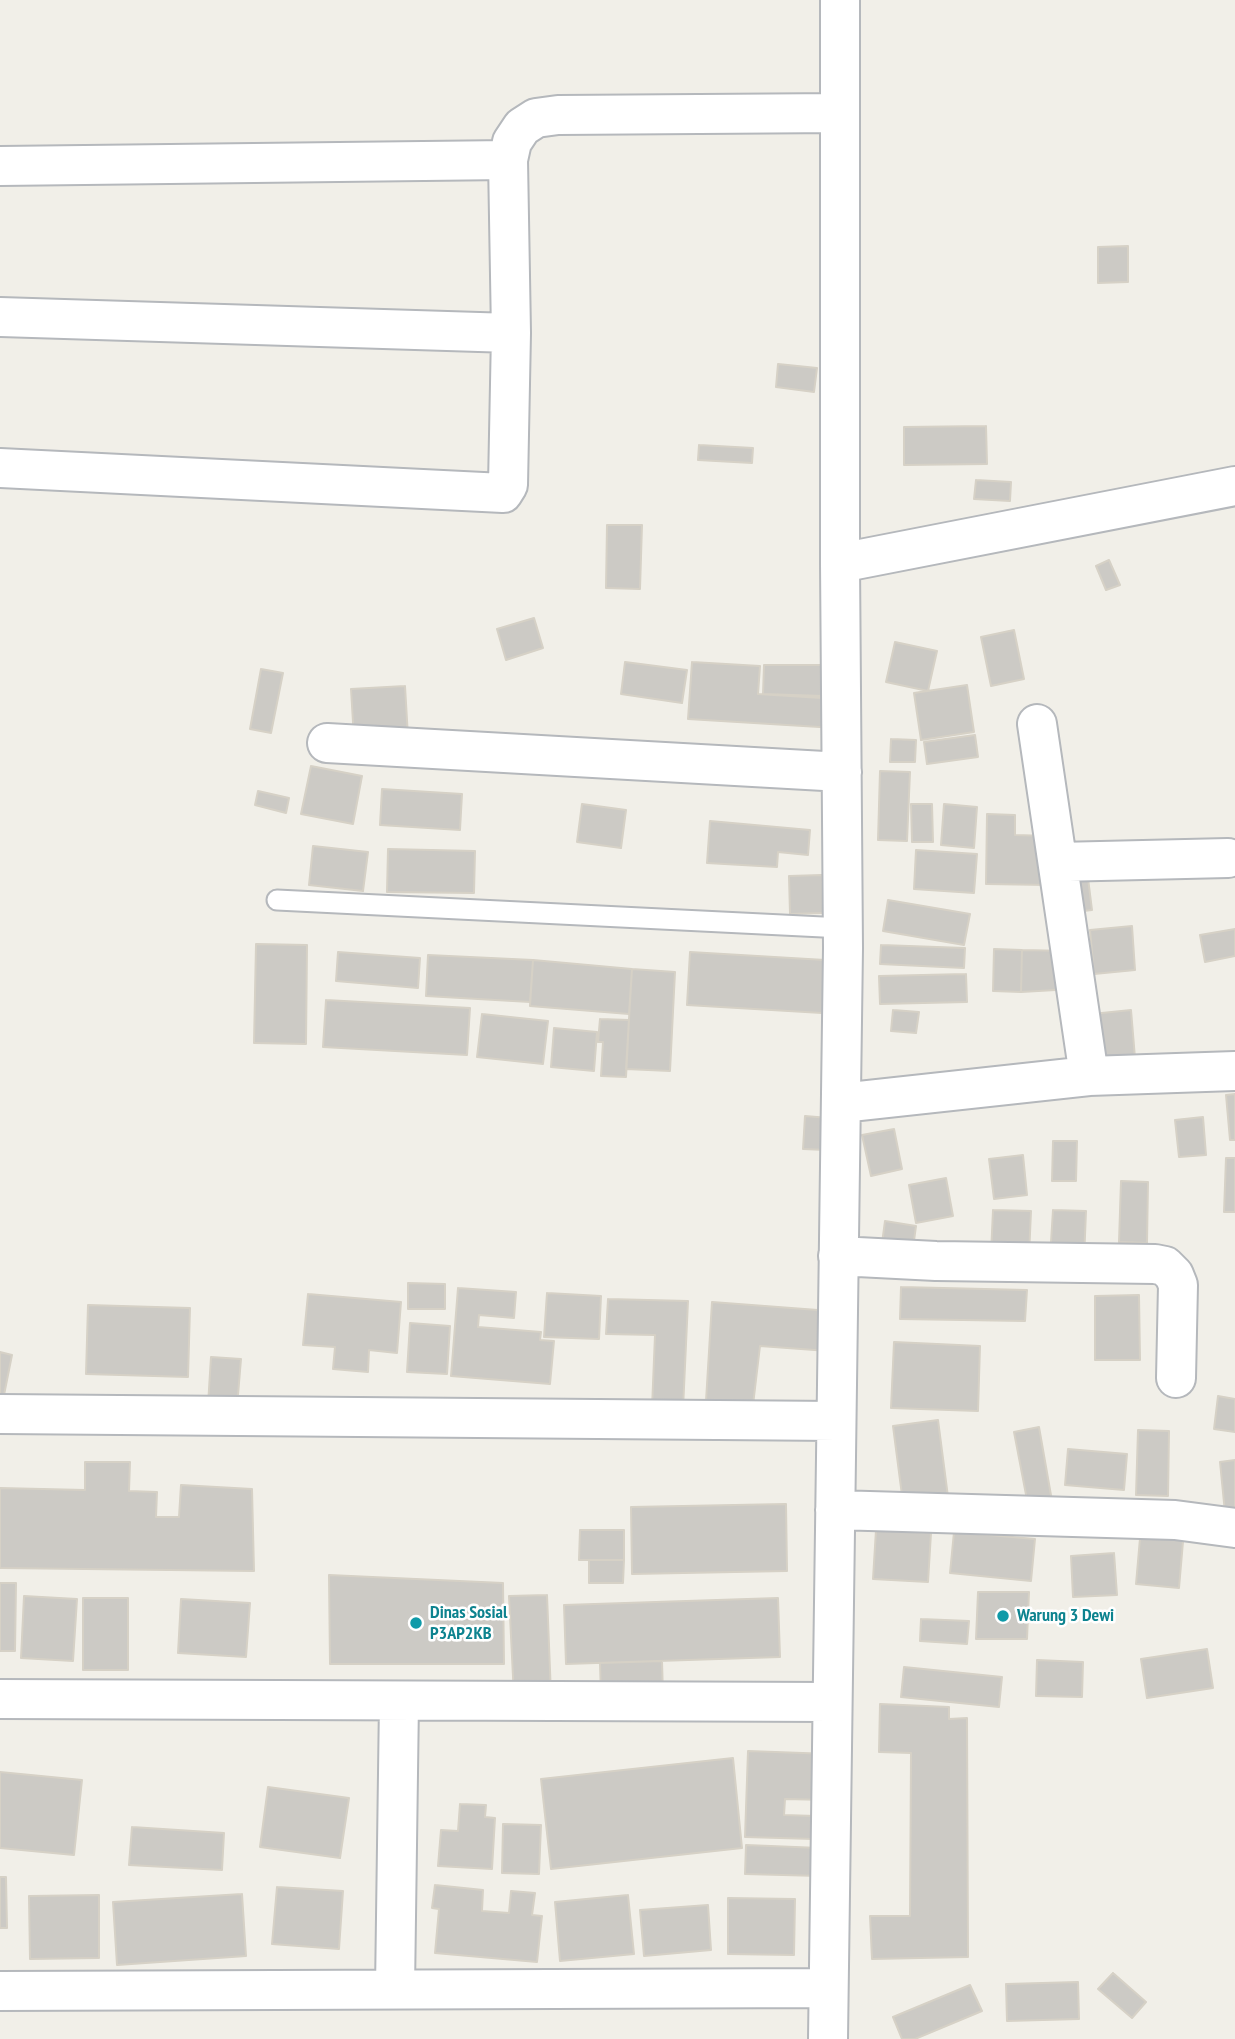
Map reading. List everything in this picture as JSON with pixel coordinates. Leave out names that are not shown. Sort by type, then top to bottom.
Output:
[{"type":"street","points":[[0,1991],[395,1989],[828,2013],[843,928],[840,0]]},
{"type":"street","points":[[0,468],[503,493],[508,485],[511,333],[508,160],[512,142],[522,127],[536,118],[558,115],[840,113]]},
{"type":"street","points":[[0,166],[508,160]]},
{"type":"street","points":[[0,317],[511,333]]},
{"type":"street","points":[[840,563],[1235,486]]},
{"type":"street","points":[[1037,723],[1089,1076]]},
{"type":"street","points":[[327,743],[842,772]]},
{"type":"street","points":[[1058,862],[1228,858]]},
{"type":"street","points":[[841,1103],[1089,1076],[1235,1071]]},
{"type":"street","points":[[838,1256],[1165,1266],[1174,1275],[1178,1285],[1176,1378]]},
{"type":"street","points":[[0,1415],[836,1421]]},
{"type":"street","points":[[835,1510],[1175,1520],[1235,1528]]},
{"type":"street","points":[[0,1699],[832,1702]]},
{"type":"street","points":[[395,1989],[399,1701]]},
{"type":"lane","points":[[277,900],[843,928]]},
{"type":"building","points":[[1128,246],[1128,282],[1098,283],[1098,247]]},
{"type":"building","points":[[778,364],[817,368],[814,392],[776,387]]},
{"type":"building","points":[[986,426],[987,464],[904,465],[904,427]]},
{"type":"building","points":[[699,445],[753,448],[752,463],[698,460]]},
{"type":"building","points":[[976,480],[1011,482],[1010,501],[974,499]]},
{"type":"building","points":[[607,525],[642,525],[640,589],[606,588]]},
{"type":"building","points":[[1109,560],[1120,585],[1106,590],[1096,566]]},
{"type":"building","points":[[534,618],[543,648],[506,660],[497,629]]},
{"type":"building","points":[[1014,630],[1024,679],[991,686],[981,637]]},
{"type":"building","points":[[895,642],[937,651],[928,691],[886,682]]},
{"type":"building","points":[[625,662],[687,670],[682,703],[621,694]]},
{"type":"building","points":[[692,662],[760,666],[758,694],[838,699],[836,728],[688,719]]},
{"type":"building","points":[[764,665],[824,665],[823,696],[763,694]]},
{"type":"building","points":[[261,669],[283,673],[271,733],[250,729]]},
{"type":"building","points":[[967,685],[974,732],[921,740],[914,693]]},
{"type":"building","points":[[405,686],[408,737],[354,739],[351,689]]},
{"type":"building","points":[[975,735],[978,757],[927,764],[924,742]]},
{"type":"building","points":[[891,739],[916,740],[915,762],[890,762]]},
{"type":"building","points":[[311,766],[362,776],[353,824],[301,814]]},
{"type":"building","points":[[880,771],[910,772],[907,841],[878,840]]},
{"type":"building","points":[[382,789],[462,794],[460,830],[380,825]]},
{"type":"building","points":[[258,791],[289,798],[286,813],[255,805]]},
{"type":"building","points":[[582,804],[626,810],[621,848],[577,842]]},
{"type":"building","points":[[911,804],[932,804],[933,842],[912,842]]},
{"type":"building","points":[[944,804],[977,807],[974,848],[941,845]]},
{"type":"building","points":[[987,814],[1015,815],[1015,835],[1049,836],[1048,885],[986,884]]},
{"type":"building","points":[[710,821],[810,830],[808,855],[778,852],[777,867],[707,863]]},
{"type":"building","points":[[313,846],[368,852],[363,891],[309,885]]},
{"type":"building","points":[[388,849],[475,851],[474,893],[387,892]]},
{"type":"building","points":[[916,850],[977,854],[974,893],[914,889]]},
{"type":"building","points":[[822,875],[823,913],[790,914],[789,876]]},
{"type":"building","points":[[1088,878],[1092,910],[1075,912],[1071,880]]},
{"type":"building","points":[[888,900],[970,914],[964,945],[883,931]]},
{"type":"building","points":[[1132,926],[1135,970],[1094,974],[1090,930]]},
{"type":"building","points":[[1235,929],[1235,956],[1205,962],[1200,935]]},
{"type":"building","points":[[256,944],[307,945],[306,1044],[254,1043]]},
{"type":"building","points":[[881,945],[965,948],[964,968],[880,964]]},
{"type":"building","points":[[994,949],[1022,950],[1021,992],[993,991]]},
{"type":"building","points":[[1022,950],[1068,951],[1073,989],[1021,992]]},
{"type":"building","points":[[338,952],[420,958],[418,988],[336,981]]},
{"type":"building","points":[[690,952],[825,960],[822,1013],[687,1005]]},
{"type":"building","points":[[428,955],[533,960],[530,1002],[426,996]]},
{"type":"building","points":[[533,960],[632,969],[629,1014],[530,1006]]},
{"type":"building","points":[[632,969],[675,972],[670,1071],[626,1069]]},
{"type":"building","points":[[966,974],[967,1002],[880,1004],[879,976]]},
{"type":"building","points":[[326,1000],[470,1008],[467,1055],[323,1047]]},
{"type":"building","points":[[893,1010],[919,1012],[916,1033],[891,1031]]},
{"type":"building","points":[[1131,1010],[1136,1070],[1098,1073],[1092,1014]]},
{"type":"building","points":[[482,1014],[548,1021],[543,1064],[477,1057]]},
{"type":"building","points":[[600,1019],[629,1020],[626,1077],[601,1076],[603,1042],[598,1042]]},
{"type":"building","points":[[554,1028],[597,1032],[594,1071],[551,1067]]},
{"type":"building","points":[[1235,1094],[1235,1140],[1230,1140],[1226,1095]]},
{"type":"building","points":[[805,1116],[829,1118],[826,1150],[803,1149]]},
{"type":"building","points":[[1203,1117],[1206,1155],[1179,1157],[1175,1120]]},
{"type":"building","points":[[894,1129],[902,1169],[871,1176],[862,1135]]},
{"type":"building","points":[[1053,1141],[1077,1141],[1076,1181],[1052,1181]]},
{"type":"building","points":[[1023,1155],[1027,1195],[994,1199],[989,1159]]},
{"type":"building","points":[[1226,1158],[1235,1158],[1235,1212],[1224,1212]]},
{"type":"building","points":[[946,1178],[953,1216],[916,1223],[909,1185]]},
{"type":"building","points":[[1121,1181],[1148,1182],[1147,1243],[1119,1242]]},
{"type":"building","points":[[993,1210],[1031,1211],[1029,1256],[991,1254]]},
{"type":"building","points":[[1053,1210],[1086,1211],[1084,1260],[1050,1258]]},
{"type":"building","points":[[885,1221],[916,1226],[912,1255],[881,1251]]},
{"type":"building","points":[[408,1283],[445,1284],[445,1309],[408,1309]]},
{"type":"building","points":[[901,1287],[1027,1290],[1025,1321],[900,1319]]},
{"type":"building","points":[[458,1288],[516,1292],[514,1318],[479,1315],[478,1327],[541,1332],[540,1340],[554,1341],[550,1384],[451,1376]]},
{"type":"building","points":[[547,1293],[601,1296],[599,1339],[544,1337]]},
{"type":"building","points":[[308,1294],[401,1302],[397,1353],[369,1350],[368,1372],[333,1369],[335,1347],[303,1345]]},
{"type":"building","points":[[1139,1295],[1140,1360],[1095,1360],[1095,1296]]},
{"type":"building","points":[[608,1299],[688,1301],[683,1409],[652,1408],[655,1335],[606,1334]]},
{"type":"building","points":[[712,1302],[831,1311],[828,1351],[760,1346],[753,1405],[706,1401]]},
{"type":"building","points":[[88,1305],[190,1308],[188,1377],[86,1374]]},
{"type":"building","points":[[410,1323],[450,1326],[447,1374],[407,1372]]},
{"type":"building","points":[[894,1342],[980,1346],[978,1411],[891,1408]]},
{"type":"building","points":[[0,1352],[12,1355],[4,1395],[0,1394]]},
{"type":"building","points":[[211,1357],[241,1359],[237,1407],[208,1405]]},
{"type":"building","points":[[1218,1396],[1235,1399],[1235,1432],[1214,1429]]},
{"type":"building","points":[[938,1420],[948,1497],[903,1503],[893,1426]]},
{"type":"building","points":[[1039,1427],[1052,1501],[1028,1505],[1014,1432]]},
{"type":"building","points":[[1138,1430],[1169,1431],[1168,1496],[1136,1495]]},
{"type":"building","points":[[1068,1449],[1127,1454],[1124,1490],[1065,1485]]},
{"type":"building","points":[[1235,1460],[1235,1522],[1226,1523],[1220,1462]]},
{"type":"building","points":[[85,1462],[130,1462],[129,1491],[157,1492],[156,1517],[179,1517],[181,1485],[252,1489],[254,1571],[0,1568],[0,1488],[85,1490]]},
{"type":"building","points":[[786,1504],[787,1571],[632,1574],[631,1507]]},
{"type":"building","points":[[1141,1527],[1184,1530],[1179,1588],[1136,1584]]},
{"type":"building","points":[[580,1530],[624,1530],[624,1560],[579,1560]]},
{"type":"building","points":[[876,1530],[931,1533],[928,1582],[873,1579]]},
{"type":"building","points":[[954,1532],[1035,1539],[1031,1581],[950,1573]]},
{"type":"building","points":[[1114,1553],[1117,1595],[1073,1597],[1071,1556]]},
{"type":"building","points":[[589,1560],[624,1560],[623,1583],[589,1583]]},
{"type":"building","name":"Dinas Sosial P3AP2KB","points":[[329,1575],[503,1583],[504,1664],[330,1664]]},
{"type":"building","points":[[0,1583],[16,1583],[15,1651],[0,1651]]},
{"type":"building","name":"Warung 3 Dewi","points":[[978,1592],[1029,1592],[1027,1639],[976,1639]]},
{"type":"building","points":[[547,1595],[551,1695],[514,1697],[509,1596]]},
{"type":"building","points":[[24,1596],[77,1599],[73,1661],[21,1658]]},
{"type":"building","points":[[83,1598],[128,1598],[128,1670],[83,1670]]},
{"type":"building","points":[[778,1598],[780,1657],[566,1664],[564,1605]]},
{"type":"building","points":[[181,1599],[250,1603],[246,1657],[178,1653]]},
{"type":"building","points":[[921,1619],[969,1621],[967,1644],[920,1641]]},
{"type":"building","points":[[1207,1649],[1213,1688],[1147,1698],[1141,1659]]},
{"type":"building","points":[[1037,1660],[1083,1662],[1082,1697],[1036,1696]]},
{"type":"building","points":[[662,1661],[663,1695],[601,1697],[600,1663]]},
{"type":"building","points":[[904,1667],[1002,1677],[999,1707],[901,1697]]},
{"type":"building","points":[[880,1704],[949,1707],[949,1719],[967,1718],[968,1957],[872,1959],[870,1916],[910,1916],[911,1753],[879,1752]]},
{"type":"building","points":[[748,1751],[830,1754],[828,1800],[785,1799],[784,1815],[815,1816],[814,1839],[745,1837]]},
{"type":"building","points":[[733,1758],[742,1848],[551,1869],[541,1779]]},
{"type":"building","points":[[0,1772],[82,1780],[74,1855],[0,1848]]},
{"type":"building","points":[[268,1787],[349,1798],[340,1858],[260,1847]]},
{"type":"building","points":[[460,1804],[486,1805],[485,1817],[495,1818],[492,1869],[438,1866],[441,1830],[458,1831]]},
{"type":"building","points":[[503,1824],[541,1825],[539,1874],[502,1873]]},
{"type":"building","points":[[132,1827],[224,1833],[222,1870],[129,1865]]},
{"type":"building","points":[[746,1845],[820,1848],[820,1876],[745,1874]]},
{"type":"building","points":[[0,1877],[6,1877],[7,1928],[0,1928]]},
{"type":"building","points":[[435,1885],[483,1890],[482,1911],[509,1913],[511,1891],[535,1893],[532,1915],[542,1916],[537,1962],[435,1953],[439,1909],[432,1908]]},
{"type":"building","points":[[277,1887],[343,1891],[339,1949],[272,1944]]},
{"type":"building","points":[[242,1894],[246,1956],[117,1965],[113,1902]]},
{"type":"building","points":[[99,1895],[99,1958],[30,1959],[29,1896]]},
{"type":"building","points":[[628,1895],[634,1954],[560,1961],[555,1902]]},
{"type":"building","points":[[728,1898],[795,1899],[794,1955],[728,1954]]},
{"type":"building","points":[[708,1905],[711,1950],[644,1956],[640,1910]]},
{"type":"building","points":[[1113,1973],[1146,2002],[1132,2018],[1098,1989]]},
{"type":"building","points":[[1078,1982],[1079,2019],[1007,2021],[1006,1984]]},
{"type":"building","points":[[970,1985],[982,2011],[915,2039],[902,2039],[893,2017]]},
{"type":"place","name":"Warung 3 Dewi","points":[[1003,1616]]},
{"type":"place","name":"Dinas Sosial P3AP2KB","points":[[416,1623]]}]
